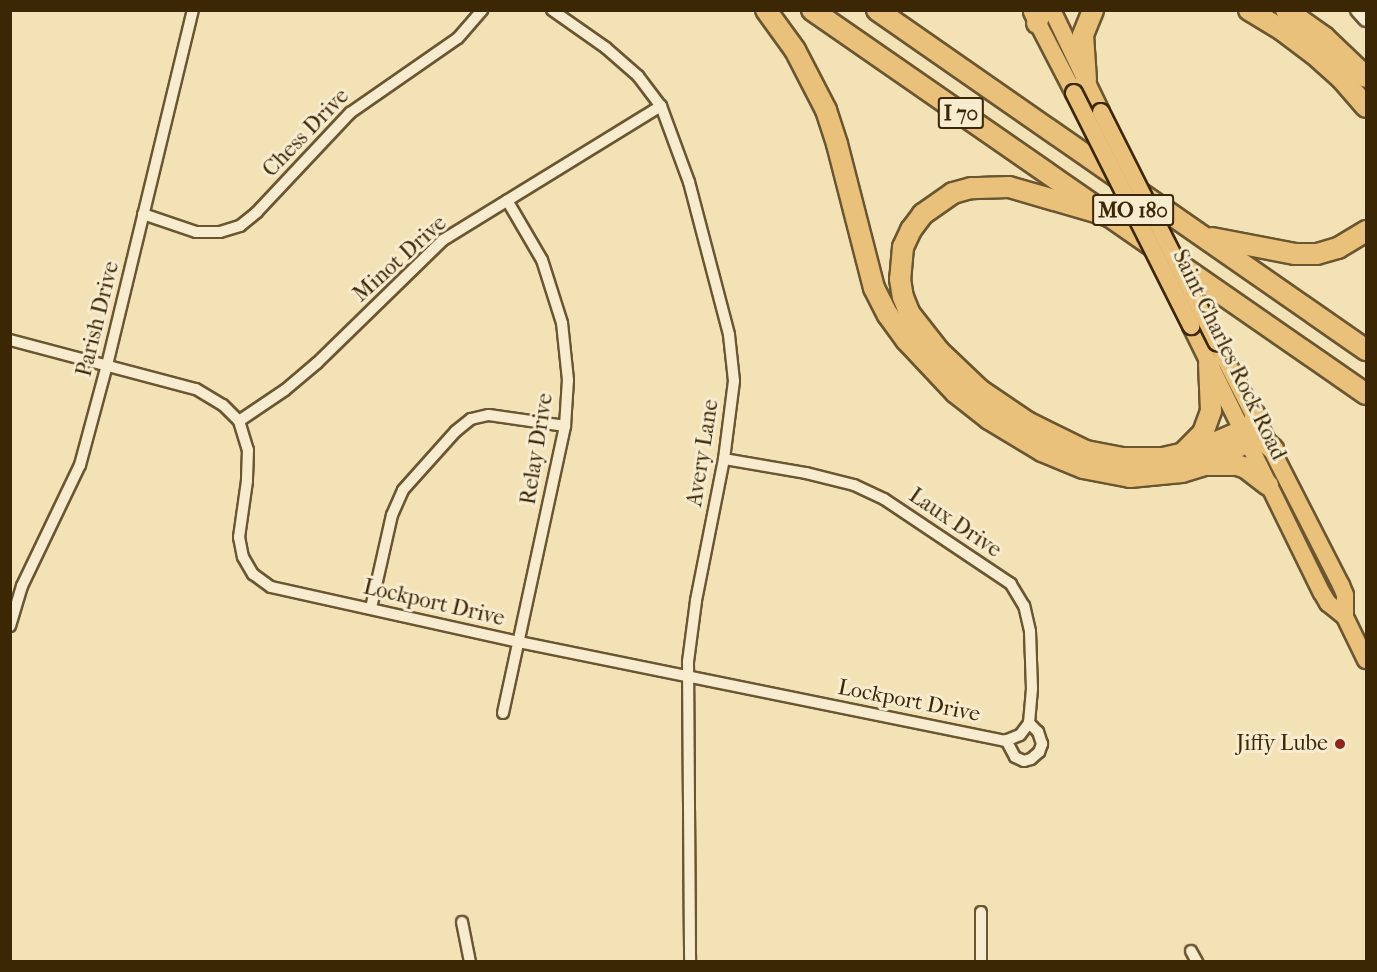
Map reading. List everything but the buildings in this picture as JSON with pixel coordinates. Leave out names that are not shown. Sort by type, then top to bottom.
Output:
[{"type":"highway","points":[[766,10],[795,50],[826,110],[874,288],[888,315],[928,366],[989,419],[1042,451],[1074,465],[1105,474],[1130,477],[1182,472],[1205,465],[1237,465],[1246,468],[1268,485]]},
{"type":"highway","name":"I 70","points":[[812,10],[1366,394]]},
{"type":"highway","name":"I 70","points":[[877,10],[1366,350]]},
{"type":"highway","points":[[1080,87],[1083,35],[1093,10]]},
{"type":"highway","points":[[1249,10],[1282,30],[1313,53],[1366,107]]},
{"type":"highway","points":[[1286,10],[1324,37],[1366,77]]},
{"type":"highway","points":[[1109,216],[1009,187],[971,189],[953,193],[923,214],[911,230],[899,264],[903,297],[921,330],[960,373],[1005,408],[1049,435],[1103,455],[1143,459],[1181,454],[1249,430]]},
{"type":"highway","points":[[1204,237],[1295,254],[1317,254],[1338,248],[1366,231]]},
{"type":"highway","points":[[1181,454],[1196,442],[1209,417],[1212,397],[1209,364]]},
{"type":"highway","points":[[1205,465],[1249,430]]},
{"type":"highway","points":[[1249,430],[1273,449]]},
{"type":"main road","name":"Saint Charles Rock Road","points":[[1045,12],[1209,364],[1249,430]]},
{"type":"main road","name":"Saint Charles Rock Road","points":[[1080,87],[1101,112],[1216,343],[1268,485],[1322,593],[1328,603],[1345,617],[1366,660]]},
{"type":"main road","name":"Saint Charles Rock Road","points":[[1273,449],[1341,585],[1345,595],[1345,617]]},
{"type":"street","name":"Parish Drive","points":[[10,626],[22,586],[80,465],[107,365],[193,10]]},
{"type":"street","name":"Chess Drive","points":[[143,214],[196,232],[220,232],[240,226],[257,212],[350,113],[458,38],[482,10]]},
{"type":"street","name":"Avery Lane","points":[[552,10],[614,55],[638,76],[662,106],[689,182],[729,335],[734,381],[724,459],[696,601],[688,676],[690,962]]},
{"type":"street","points":[[1358,10],[1366,19]]},
{"type":"street","name":"Minot Drive","points":[[239,421],[285,390],[317,363],[444,240],[662,106]]},
{"type":"street","name":"Relay Drive","points":[[503,713],[565,426],[568,380],[562,323],[542,260],[507,200]]},
{"type":"street","points":[[10,340],[196,389],[223,405],[239,421]]},
{"type":"street","points":[[371,609],[392,514],[403,490],[456,431],[471,419],[489,415],[565,426]]},
{"type":"street","name":"Lockport Drive","points":[[239,421],[248,450],[247,481],[239,537],[243,557],[253,574],[271,587],[519,642],[1006,740],[1020,735],[1029,723],[1038,732],[1042,744],[1039,752],[1031,759],[1024,761],[1015,757],[1006,740]]},
{"type":"street","name":"Laux Drive","points":[[724,459],[806,473],[854,485],[884,499],[1011,584],[1024,606],[1030,631],[1032,689],[1029,723]]},
{"type":"street","points":[[981,912],[981,962]]},
{"type":"street","points":[[462,922],[470,962]]},
{"type":"place","name":"Jiffy Lube","points":[[1340,744]]}]
